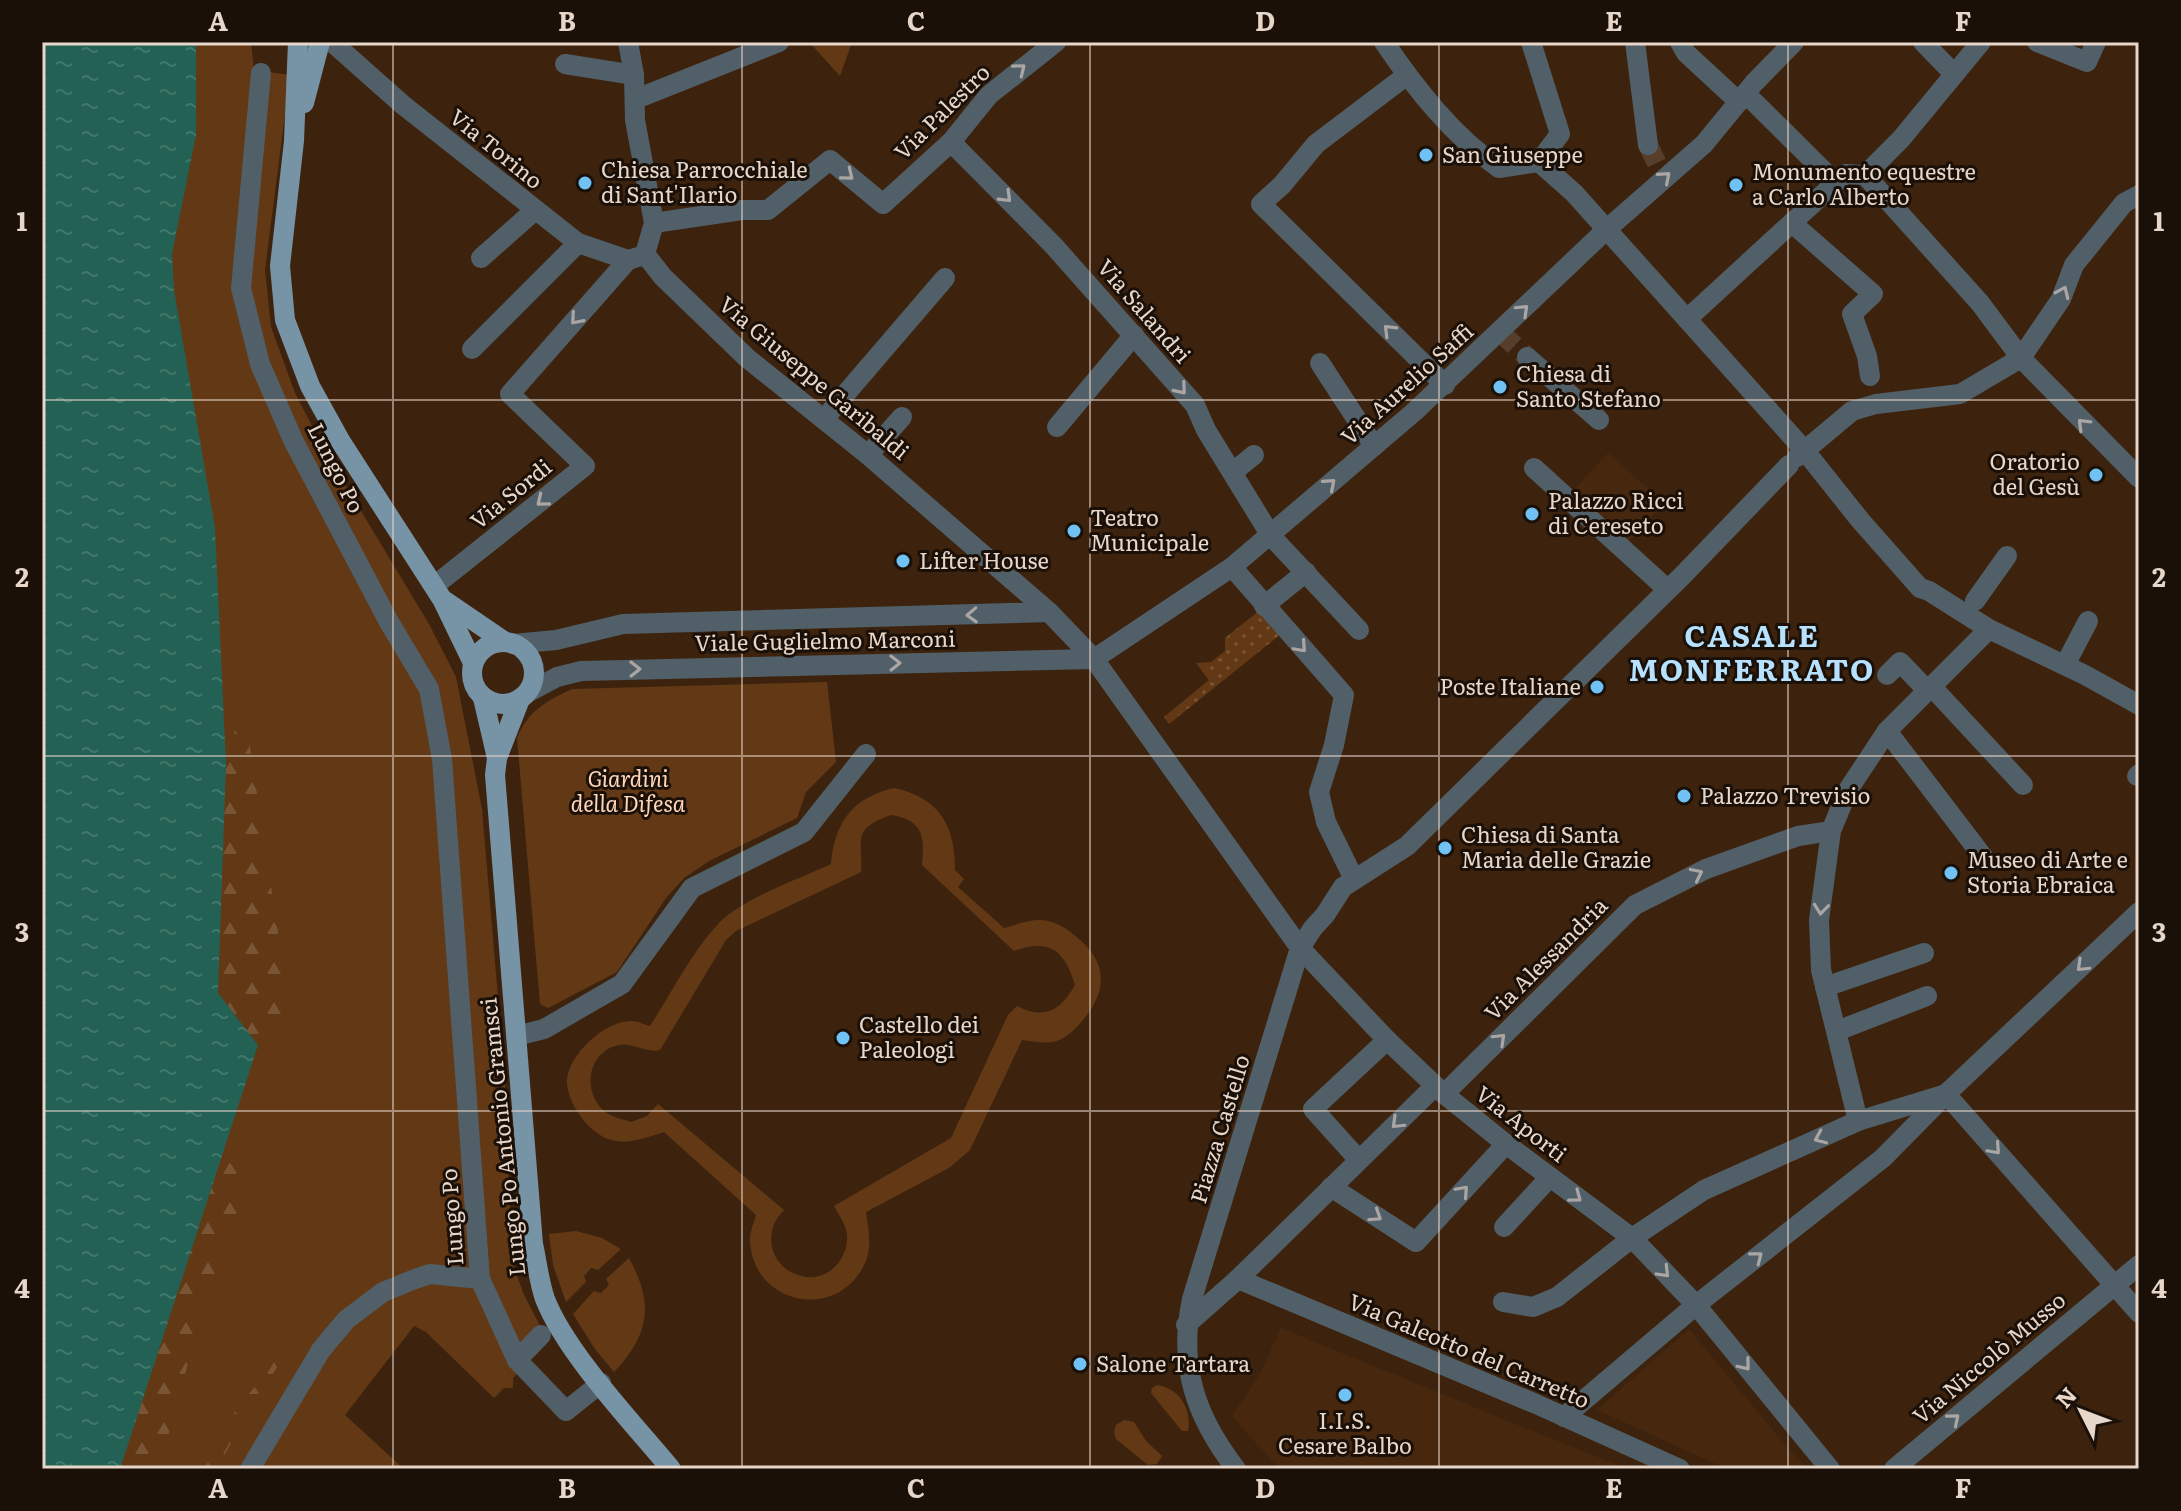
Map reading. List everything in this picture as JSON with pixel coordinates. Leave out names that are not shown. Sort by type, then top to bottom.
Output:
[{"type":"main road","points":[[298,42],[294,141],[280,266],[285,320],[310,386],[341,442],[438,593],[473,663],[473,682],[483,698],[502,705],[524,696],[534,674],[533,664],[522,648],[509,643],[438,593]]},
{"type":"main road","points":[[294,141],[320,42]]},
{"type":"main road","points":[[473,663],[485,647],[509,643]]},
{"type":"main road","name":"Lungo Po Antonio Gramsci","points":[[497,758],[524,696]]},
{"type":"main road","name":"Lungo Po Antonio Gramsci","points":[[483,698],[497,758],[497,798],[533,1244],[544,1298],[569,1342],[671,1469]]},
{"type":"street","name":"Via Torino","points":[[332,42],[403,105],[578,243],[637,257]]},
{"type":"street","points":[[628,42],[634,75],[635,120],[654,223],[637,257]]},
{"type":"street","points":[[636,99],[779,42]]},
{"type":"street","name":"Via Palestro","points":[[654,223],[729,211],[768,210],[830,160],[883,204],[951,142],[989,95],[1056,42]]},
{"type":"street","points":[[1384,42],[1407,75],[1496,175],[1539,162],[1560,134],[1531,42]]},
{"type":"street","points":[[1635,42],[1648,145]]},
{"type":"street","points":[[1680,42],[1686,53],[1746,93],[1836,183]]},
{"type":"street","points":[[1923,42],[1954,74]]},
{"type":"street","points":[[1865,175],[1901,139],[1981,42]]},
{"type":"street","points":[[2037,42],[2087,62],[2096,42]]},
{"type":"street","name":"Via Aurelio Saffi","points":[[1232,567],[1445,385],[1607,229],[1704,144],[1785,45]]},
{"type":"street","points":[[565,64],[634,75]]},
{"type":"street","name":"Lungo Po","points":[[261,73],[241,288],[260,364],[293,440],[389,622],[429,689],[458,868],[475,1092],[480,1279],[517,1360],[566,1411],[601,1383]]},
{"type":"street","points":[[1407,75],[1316,144],[1282,185],[1261,204],[1445,385]]},
{"type":"street","name":"Via Salandri","points":[[951,142],[1053,245],[1195,405],[1206,430],[1271,536],[1359,630]]},
{"type":"street","points":[[1539,162],[1574,193],[1607,229],[1687,319],[1797,458],[1860,520],[1920,588],[1970,610],[1989,629],[2139,705]]},
{"type":"street","points":[[1687,319],[1845,174],[1865,175],[1980,303],[2021,358],[2139,478]]},
{"type":"street","points":[[2021,358],[2061,299],[2074,265],[2124,203],[2139,195]]},
{"type":"street","points":[[481,258],[534,211]]},
{"type":"street","points":[[1792,223],[1873,294],[1852,314],[1867,356],[1870,376]]},
{"type":"street","points":[[472,349],[578,243]]},
{"type":"street","name":"Via Sordi","points":[[438,593],[585,466],[510,394],[637,257]]},
{"type":"street","name":"Via Giuseppe Garibaldi","points":[[637,257],[663,277],[747,358],[868,455],[1049,612]]},
{"type":"street","points":[[824,419],[945,278]]},
{"type":"street","points":[[1057,427],[1134,335]]},
{"type":"street","points":[[1527,357],[1599,420]]},
{"type":"street","name":"Piazza Castello","points":[[1236,1469],[1214,1441],[1194,1395],[1187,1359],[1186,1325],[1300,948],[1343,887],[1407,846],[1817,438],[1852,411],[1876,404],[1960,394],[2021,358]]},
{"type":"street","points":[[1320,363],[1374,446]]},
{"type":"street","points":[[868,455],[902,417]]},
{"type":"street","points":[[1233,472],[1254,455]]},
{"type":"street","points":[[1534,468],[1667,589]]},
{"type":"street","points":[[1970,610],[2007,556]]},
{"type":"street","points":[[1094,659],[1232,567],[1344,695],[1334,745],[1319,792],[1326,822],[1354,879]]},
{"type":"street","points":[[1264,606],[1306,572]]},
{"type":"street","points":[[1049,612],[1094,659],[1300,948],[1387,1040],[1313,1109],[1359,1160]]},
{"type":"street","name":"Viale Guglielmo Marconi","points":[[509,643],[556,640],[623,624],[1049,612]]},
{"type":"street","points":[[2065,665],[2088,621]]},
{"type":"street","points":[[1858,1121],[1821,970],[1819,920],[1831,831],[1848,790],[1887,731],[1989,629]]},
{"type":"street","name":"Viale Guglielmo Marconi","points":[[524,696],[557,677],[581,671],[1094,659]]},
{"type":"street","points":[[1887,675],[1900,662],[1930,688],[2023,785]]},
{"type":"street","points":[[1887,731],[1984,858]]},
{"type":"street","points":[[516,1036],[544,1029],[622,984],[692,888],[804,832],[866,754]]},
{"type":"street","name":"Via Alessandria","points":[[1238,1279],[1359,1160],[1440,1090],[1635,905],[1706,869],[1798,836],[1831,831]]},
{"type":"street","points":[[1571,1410],[1696,1305],[1905,1140],[1946,1094],[2139,912]]},
{"type":"street","points":[[1825,987],[1924,953]]},
{"type":"street","points":[[1837,1031],[1927,996]]},
{"type":"street","name":"Via Aporti","points":[[1387,1040],[1440,1090],[1506,1144],[1632,1238],[1696,1305],[1830,1469]]},
{"type":"street","points":[[1503,1302],[1533,1307],[1557,1297],[1632,1238],[1704,1190],[1858,1121],[1946,1094]]},
{"type":"street","points":[[1946,1094],[2139,1313]]},
{"type":"street","points":[[1888,1112],[1905,1140]]},
{"type":"street","points":[[1331,1187],[1416,1242],[1506,1144]]},
{"type":"street","points":[[1504,1227],[1550,1177]]},
{"type":"street","name":"Via Niccolò Musso","points":[[1894,1469],[2139,1265]]},
{"type":"street","points":[[250,1469],[321,1350],[346,1320],[383,1292],[430,1274],[480,1279]]},
{"type":"street","points":[[1186,1325],[1238,1279]]},
{"type":"street","name":"Via Galeotto del Carretto","points":[[1238,1279],[1536,1404],[1571,1410],[1599,1434],[1680,1469]]},
{"type":"street","points":[[517,1360],[541,1335]]},
{"type":"shaded area","points":[[1608,453],[1664,503],[1625,545],[1570,494]]},
{"type":"shaded area","name":"I.I.S. Cesare Balbo","points":[[1281,1328],[1628,1469],[1279,1469],[1232,1416],[1260,1374]]},
{"type":"shaded area","points":[[1689,1329],[1806,1469],[1727,1469],[1597,1410]]},
{"type":"green space","points":[[42,42],[251,42],[254,70],[290,75],[265,270],[271,327],[295,393],[325,451],[429,624],[456,677],[482,809],[505,1080],[512,1262],[524,1295],[548,1341],[513,1378],[513,1388],[504,1388],[494,1398],[426,1332],[414,1326],[345,1415],[404,1469],[42,1469]]},
{"type":"green space","points":[[809,42],[852,42],[840,76]]},
{"type":"green space","points":[[1259,611],[1281,634],[1169,724],[1164,717],[1209,680],[1196,663],[1211,662],[1225,651],[1225,638]]},
{"type":"green space","name":"Giardini della Difesa","points":[[827,682],[836,762],[806,792],[797,818],[709,861],[684,878],[666,898],[617,972],[548,1008],[540,1004],[517,738],[532,714],[572,689]]},
{"type":"green space","points":[[243,701],[289,1006],[258,1045],[218,993],[226,764]]},
{"type":"green space","points":[[894,788],[923,799],[934,807],[948,827],[955,870],[964,879],[958,887],[1004,928],[1040,920],[1067,929],[1093,954],[1101,975],[1100,986],[1091,1008],[1066,1037],[1050,1042],[1022,1040],[970,1150],[949,1168],[866,1212],[868,1255],[853,1281],[837,1293],[818,1299],[798,1298],[780,1292],[765,1279],[754,1261],[750,1239],[756,1215],[664,1132],[623,1141],[608,1139],[591,1128],[572,1102],[567,1084],[568,1073],[589,1042],[611,1026],[632,1021],[650,1026],[700,946],[730,913],[757,897],[831,864],[837,836],[848,814],[879,792]],"holes":[[[891,815],[902,817],[920,831],[922,865],[1014,951],[1037,946],[1061,955],[1075,985],[1064,1001],[1051,1010],[1036,1012],[1017,1006],[1008,1015],[951,1138],[834,1206],[846,1231],[844,1254],[825,1274],[817,1277],[798,1275],[780,1263],[772,1246],[773,1227],[784,1210],[658,1104],[647,1116],[631,1122],[606,1112],[596,1102],[592,1092],[591,1073],[600,1055],[618,1045],[660,1050],[726,940],[736,931],[861,872],[864,830]]]},
{"type":"green space","points":[[222,1156],[249,1180],[207,1294],[159,1469],[120,1469]]},
{"type":"green space","points":[[576,1231],[602,1238],[621,1249],[598,1270],[591,1268],[584,1276],[586,1282],[566,1302],[553,1265],[549,1234]]},
{"type":"green space","points":[[629,1258],[642,1290],[644,1318],[635,1345],[614,1372],[573,1314],[594,1291],[601,1293],[609,1285],[606,1279]]},
{"type":"green space","points":[[317,1306],[247,1413],[217,1469],[191,1469]]},
{"type":"green space","points":[[1157,1385],[1178,1395],[1188,1415],[1188,1431],[1182,1431],[1151,1393]]},
{"type":"green space","points":[[1124,1420],[1134,1422],[1146,1441],[1162,1456],[1157,1464],[1148,1465],[1116,1439],[1116,1425]]},
{"type":"water","points":[[42,42],[196,42],[196,135],[172,254],[174,290],[215,528],[226,764],[218,993],[258,1045],[120,1469],[42,1469]]},
{"type":"tunnel","points":[[1648,145],[1664,178]]},
{"type":"tunnel","points":[[1500,332],[1527,357]]},
{"type":"place","name":"San Giuseppe","points":[[1426,155]]},
{"type":"place","name":"Chiesa Parrocchiale di Sant'Ilario","points":[[585,183]]},
{"type":"place","name":"Monumento equestre a Carlo Alberto","points":[[1736,185]]},
{"type":"place","name":"Chiesa di Santo Stefano","points":[[1500,387]]},
{"type":"place","name":"Oratorio del Gesù","points":[[2096,475]]},
{"type":"place","name":"Palazzo Ricci di Cereseto","points":[[1532,514]]},
{"type":"place","name":"Teatro Municipale","points":[[1074,531]]},
{"type":"place","name":"Lifter House","points":[[903,561]]},
{"type":"place","name":"Poste Italiane","points":[[1597,687]]},
{"type":"place","name":"Palazzo Trevisio","points":[[1684,796]]},
{"type":"place","name":"Chiesa di Santa Maria delle Grazie","points":[[1445,848]]},
{"type":"place","name":"Museo di Arte e Storia Ebraica","points":[[1951,873]]},
{"type":"place","name":"Castello dei Paleologi","points":[[843,1038]]},
{"type":"place","name":"Salone Tartara","points":[[1080,1364]]},
{"type":"place","name":"I.I.S. Cesare Balbo","points":[[1345,1395]]},
{"type":"district","name":"CASALE MONFERRATO","points":[[1752,654]]}]
